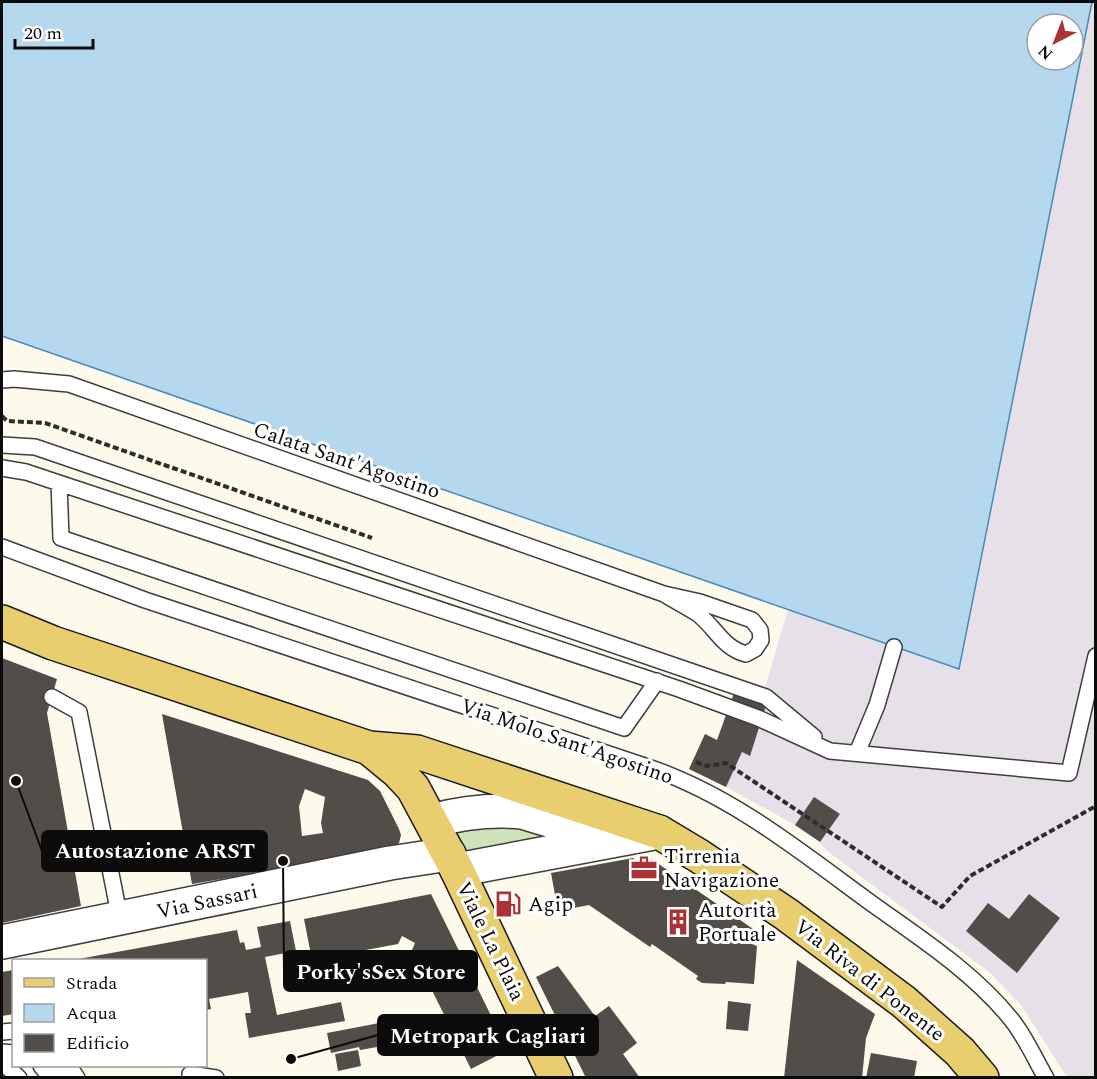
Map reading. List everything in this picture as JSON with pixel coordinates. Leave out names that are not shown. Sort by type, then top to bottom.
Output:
[{"type":"main road","points":[[2,622],[53,643],[369,748],[417,752],[660,831]]},
{"type":"main road","points":[[369,748],[398,771],[413,788],[431,821],[463,863]]},
{"type":"main road","name":"Via Riva di Ponente","points":[[660,831],[786,914],[904,1002],[960,1052],[982,1077]]},
{"type":"main road","name":"Viale La Plaia","points":[[463,863],[556,1077]]},
{"type":"street","name":"Via Sassari","points":[[431,821],[462,813],[522,812],[612,839]]},
{"type":"street","name":"Via Sassari","points":[[2,942],[390,864],[463,863],[660,831]]},
{"type":"lane","name":"Calata Sant'Agostino","points":[[8,379],[69,384],[664,594],[700,602],[752,620],[760,630],[761,640],[755,649],[746,654],[735,651],[724,644],[698,615],[664,594]]},
{"type":"lane","points":[[2,445],[35,447],[766,697],[830,751]]},
{"type":"lane","points":[[2,468],[26,472],[657,681],[758,718],[830,751],[1069,773],[1095,656]]},
{"type":"lane","points":[[59,483],[61,538],[615,726],[624,728],[657,681]]},
{"type":"lane","name":"Via Molo Sant'Agostino","points":[[2,547],[155,603],[658,770],[717,796],[760,822],[951,961],[1012,1020],[1046,1077]]},
{"type":"lane","points":[[857,753],[877,705],[894,647]]},
{"type":"lane","points":[[52,697],[79,712],[120,920]]},
{"type":"lane","points":[[2,1062],[19,1077]]},
{"type":"lane","points":[[190,1077],[190,1074],[216,1077]]},
{"type":"path","points":[[688,759],[707,766],[726,764],[942,908],[970,876],[1095,806]]},
{"type":"shaded area","points":[[1092,2],[1095,2],[1095,1077],[1067,1077],[1021,1005],[989,972],[795,825],[689,769],[705,734],[717,740],[738,682],[764,691],[788,609],[959,669],[1078,72],[1085,72],[1085,37]]},
{"type":"green space","points":[[511,826],[559,841],[468,858],[454,832]]},
{"type":"water","points":[[2,2],[1092,2],[1085,37],[1085,12],[1025,12],[1025,72],[1078,72],[959,669],[2,336]]},
{"type":"building","points":[[2,658],[57,679],[47,713],[81,906],[2,923]]},
{"type":"building","points":[[738,682],[770,693],[750,756],[742,752],[726,787],[689,769],[705,734],[717,740]]},
{"type":"building","points":[[162,714],[368,780],[380,791],[401,835],[399,843],[389,851],[192,884]],"holes":[[[305,789],[325,797],[321,823],[323,833],[302,836],[299,806]]]},
{"type":"building","points":[[814,797],[840,814],[820,842],[795,825]]},
{"type":"building","name":"Autorità Portuale","points":[[647,856],[759,933],[752,944],[757,946],[754,984],[702,983],[696,979],[698,976],[652,944],[650,947],[589,905],[558,911],[551,873],[633,858],[641,864]]},
{"type":"building","points":[[431,894],[508,1050],[471,1069],[412,950],[415,943],[402,936],[398,944],[312,960],[304,919]]},
{"type":"building","points":[[1029,894],[1060,918],[1017,973],[966,931],[988,903],[1009,919]]},
{"type":"building","points":[[290,921],[296,951],[265,957],[277,1015],[341,1002],[345,1021],[249,1038],[245,1013],[251,1013],[248,992],[209,999],[211,1009],[207,1010],[207,959],[78,959],[237,930],[240,943],[244,942],[246,950],[261,947],[257,927]]},
{"type":"building","points":[[797,960],[875,1014],[866,1038],[862,1078],[784,1078]]},
{"type":"building","points":[[558,966],[595,1016],[609,1006],[637,1043],[623,1054],[640,1078],[586,1078],[536,977]]},
{"type":"building","points":[[12,970],[12,1014],[2,1016],[2,972]]},
{"type":"building","points":[[728,1001],[751,1004],[748,1031],[726,1029]]},
{"type":"building","points":[[416,1016],[424,1032],[428,1051],[403,1055],[400,1043],[360,1050],[359,1047],[331,1053],[327,1033]]},
{"type":"building","points":[[358,1050],[361,1066],[338,1071],[335,1054]]},
{"type":"building","points":[[871,1053],[917,1061],[914,1078],[866,1078]]},
{"type":"place","name":"Autostazione ARST","points":[[16,781]]},
{"type":"place","name":"Porky'sSex Store","points":[[283,861]]},
{"type":"place","name":"Tirrenia Navigazione","points":[[644,868]]},
{"type":"place","name":"Agip","points":[[508,904]]},
{"type":"place","name":"Autorità Portuale","points":[[678,922]]},
{"type":"place","name":"Metropark Cagliari","points":[[291,1059]]}]
